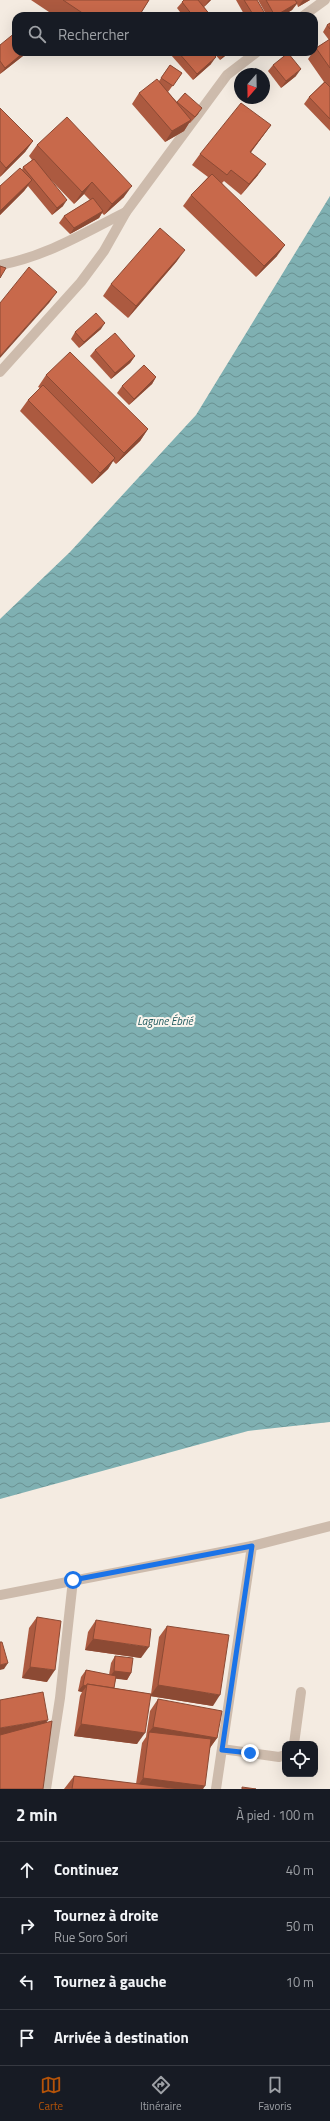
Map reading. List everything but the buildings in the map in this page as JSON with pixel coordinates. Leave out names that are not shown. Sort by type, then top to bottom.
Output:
[{"type":"street","points":[[308,12],[325,0]]},
{"type":"street","points":[[0,372],[81,282],[104,251],[126,212],[227,75],[252,56]]},
{"type":"street","points":[[0,265],[26,260],[53,250],[126,212]]},
{"type":"street","points":[[0,1595],[252,1546],[330,1526]]},
{"type":"street","points":[[216,1789],[252,1546]]},
{"type":"street","points":[[46,1789],[60,1698],[73,1580]]},
{"type":"street","points":[[294,1741],[301,1692]]},
{"type":"street","points":[[222,1750],[279,1757],[282,1756]]},
{"type":"water","name":"Lagune Ébrié","points":[[330,196],[330,1422],[248,1431],[0,1499],[0,619],[70,552],[196,415]]},
{"type":"route","points":[[73,1580],[252,1546],[222,1750],[250,1753]]}]
